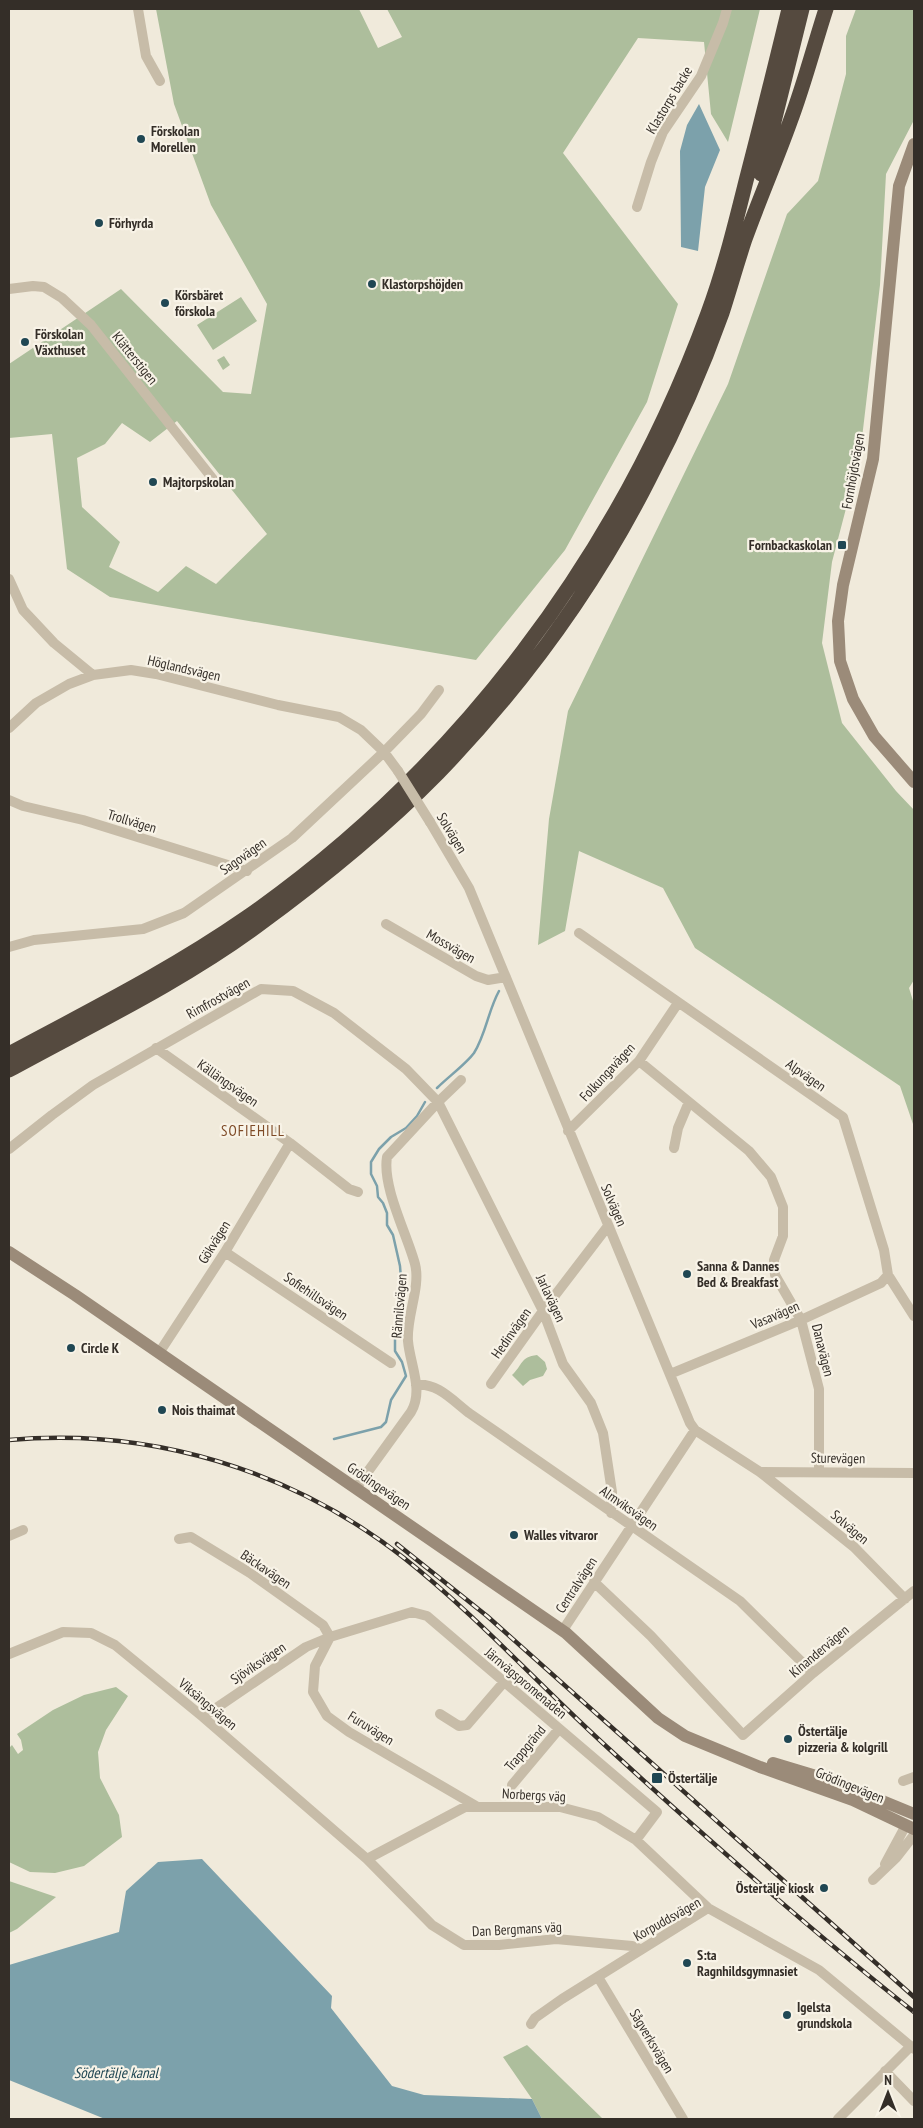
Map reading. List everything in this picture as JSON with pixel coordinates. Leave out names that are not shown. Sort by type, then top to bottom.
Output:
[{"type":"highway","points":[[766,104],[782,9]]},
{"type":"highway","points":[[9,1054],[150,979],[245,918],[303,875],[352,834],[425,765],[479,707],[540,631],[591,555],[639,470],[677,391],[715,293],[732,236],[789,9]]},
{"type":"highway","points":[[9,1070],[159,988],[254,928],[350,854],[437,774],[489,716],[548,642],[589,581],[650,478],[688,396],[722,314],[745,238],[802,9]]},
{"type":"highway","points":[[745,238],[792,118],[826,9]]},
{"type":"street","points":[[138,9],[146,56],[160,81]]},
{"type":"street","name":"Klastorps backe","points":[[637,207],[651,162],[663,132],[700,76],[720,31],[727,9]]},
{"type":"street","name":"Fornhöjdsvägen","points":[[914,144],[899,186],[873,459],[844,585],[838,621],[840,661],[853,699],[874,736],[914,782]]},
{"type":"street","name":"Klätterstigen","points":[[9,289],[33,286],[44,287],[54,291],[68,304],[90,325],[216,483]]},
{"type":"street","points":[[9,579],[22,610],[54,644],[94,675]]},
{"type":"street","name":"Höglandsvägen","points":[[9,728],[36,703],[69,684],[94,675],[131,670],[156,674],[278,705],[339,717],[361,730],[384,752]]},
{"type":"street","name":"Sagovägen","points":[[9,947],[34,940],[143,929],[184,913],[292,838],[384,752],[421,714],[440,690]]},
{"type":"street","name":"Solvägen","points":[[384,752],[430,822],[469,888],[690,1423],[695,1430],[760,1472],[854,1547],[905,1599]]},
{"type":"street","name":"Trollvägen","points":[[9,800],[23,806],[83,820],[247,871]]},
{"type":"street","name":"Mossvägen","points":[[386,924],[476,976],[488,980],[506,977]]},
{"type":"street","name":"Alpvägen","points":[[578,933],[843,1117],[884,1250],[888,1275],[914,1316]]},
{"type":"street","name":"Rimfrostvägen","points":[[9,1149],[52,1114],[94,1085],[261,989],[293,991],[334,1013],[406,1069],[438,1102]]},
{"type":"street","name":"Folkungavägen","points":[[568,1131],[639,1061],[678,1003]]},
{"type":"street","name":"Källängsvägen","points":[[156,1048],[290,1143],[349,1189],[358,1192]]},
{"type":"street","name":"Danavägen","points":[[639,1061],[749,1151],[771,1177],[783,1207],[782,1236],[774,1260],[775,1275],[801,1320],[819,1389],[819,1471]]},
{"type":"street","name":"Rännilsvägen","points":[[356,1488],[415,1406],[416,1385],[408,1340],[416,1267],[385,1169],[387,1157],[461,1080]]},
{"type":"street","name":"Jarlavägen","points":[[438,1102],[543,1311],[564,1364],[591,1402],[603,1433],[612,1492],[612,1513]]},
{"type":"street","points":[[674,1148],[678,1128],[689,1102]]},
{"type":"street","name":"Gökvägen","points":[[159,1353],[225,1252],[290,1143]]},
{"type":"street","name":"Hedinvägen","points":[[491,1384],[543,1311],[608,1226]]},
{"type":"street","name":"Grödingevägen","points":[[9,1252],[563,1630],[658,1718],[685,1736],[760,1767],[853,1800],[912,1830]]},
{"type":"street","name":"Sofiehillsvägen","points":[[225,1252],[391,1363]]},
{"type":"street","name":"Vasavägen","points":[[670,1374],[801,1320],[881,1283],[888,1275]]},
{"type":"street","name":"Almviksvägen","points":[[416,1385],[424,1384],[436,1388],[469,1413],[740,1601],[813,1673]]},
{"type":"street","name":"Centralvägen","points":[[563,1630],[695,1430]]},
{"type":"street","name":"Sturevägen","points":[[760,1472],[914,1473]]},
{"type":"street","points":[[9,1536],[23,1530]]},
{"type":"street","name":"Bäckavägen","points":[[179,1539],[191,1537],[250,1573],[323,1625],[330,1637]]},
{"type":"street","name":"Kinandervägen","points":[[594,1582],[651,1636],[743,1735],[813,1673],[914,1591]]},
{"type":"street","name":"Järnvägspromenaden","points":[[330,1637],[412,1612],[427,1616],[657,1812],[636,1840]]},
{"type":"street","name":"Viksängsvägen","points":[[9,1654],[63,1632],[91,1633],[115,1645],[203,1717],[367,1859]]},
{"type":"street","name":"Sjöviksvägen","points":[[203,1717],[306,1647],[330,1637]]},
{"type":"street","name":"Furuvägen","points":[[330,1637],[315,1666],[313,1692],[327,1716],[349,1732],[476,1806]]},
{"type":"street","points":[[440,1714],[459,1726],[468,1725],[504,1682]]},
{"type":"street","name":"Trappgränd","points":[[512,1785],[559,1729]]},
{"type":"street","name":"Grödingevägen","points":[[725,1752],[767,1761],[836,1782],[914,1813]]},
{"type":"street","points":[[903,1781],[914,1777]]},
{"type":"street","name":"Norbergs väg","points":[[367,1859],[465,1807],[560,1807],[598,1817],[636,1840],[708,1908]]},
{"type":"street","points":[[872,1880],[912,1830],[914,1813]]},
{"type":"street","name":"Dan Bergmans väg","points":[[367,1859],[404,1899],[432,1925],[464,1945],[499,1945],[556,1939],[632,1946],[640,1949]]},
{"type":"street","name":"Korpuddsvägen","points":[[531,2024],[542,2013],[640,1949],[708,1908],[819,1970],[913,2047]]},
{"type":"street","name":"Sågverksvägen","points":[[598,1977],[683,2119]]},
{"type":"street","points":[[838,2119],[913,2047]]},
{"type":"street","points":[[886,2072],[914,2101]]},
{"type":"green space","points":[[156,9],[359,9],[378,48],[402,37],[387,9],[760,9],[728,142],[711,114],[704,42],[638,38],[563,153],[678,304],[647,402],[565,550],[476,660],[110,597],[67,569],[52,434],[9,438],[9,364],[121,289],[223,392],[251,394],[267,304],[211,205],[174,104]],"holes":[[[177,421],[267,534],[216,584],[186,566],[158,592],[109,567],[120,542],[82,507],[77,458],[105,444],[122,423],[150,442]]]},
{"type":"green space","points":[[856,9],[914,9],[914,120],[886,174],[880,285],[860,455],[832,562],[822,643],[842,723],[896,791],[914,810],[914,980],[909,988],[914,1004],[914,1127],[900,1086],[695,948],[663,888],[579,851],[565,931],[538,945],[549,819],[568,711],[728,384],[787,214],[818,181],[846,74],[846,36]]},
{"type":"green space","points":[[241,297],[257,321],[213,350],[197,325]]},
{"type":"green space","points":[[224,356],[230,365],[223,370],[217,360]]},
{"type":"green space","points":[[537,1355],[545,1362],[547,1369],[543,1376],[530,1380],[523,1386],[512,1375],[527,1358]]},
{"type":"green space","points":[[116,1687],[128,1696],[106,1730],[98,1752],[100,1778],[119,1815],[122,1837],[84,1866],[55,1873],[30,1872],[9,1862],[9,1748],[12,1745],[18,1754],[23,1750],[21,1740],[17,1734],[53,1710],[84,1695]]},
{"type":"green space","points":[[9,1881],[56,1897],[17,1929],[9,1933]]},
{"type":"green space","points":[[527,2045],[603,2119],[542,2119],[532,2099],[503,2057]]},
{"type":"water","points":[[699,104],[720,150],[705,187],[698,251],[681,247],[680,151],[687,125]]},
{"type":"water","name":"Södertälje kanal","points":[[202,1859],[332,1996],[331,2008],[392,2086],[424,2095],[532,2099],[542,2119],[105,2119],[9,2080],[9,1965],[119,1932],[126,1891],[158,1862]]},
{"type":"waterway","points":[[437,1088],[474,1053],[499,991]]},
{"type":"waterway","points":[[334,1439],[381,1427],[386,1422],[391,1400],[406,1376],[402,1362],[395,1351],[395,1338],[402,1301],[399,1292],[400,1266],[393,1235],[387,1225],[387,1213],[378,1197],[377,1186],[371,1174],[371,1162],[379,1149],[391,1137],[406,1128],[417,1116],[425,1102]]},
{"type":"railway","points":[[9,1440],[62,1438],[114,1441],[166,1448],[217,1461],[267,1479],[315,1501],[361,1527],[431,1580],[582,1723],[758,1883],[914,2012]]},
{"type":"railway","points":[[397,1544],[487,1616],[914,1997]]},
{"type":"place","name":"Förskolan Morellen","points":[[141,139]]},
{"type":"place","name":"Förhyrda","points":[[99,223]]},
{"type":"place","name":"Klastorpshöjden","points":[[372,284]]},
{"type":"place","name":"Körsbäret förskola","points":[[165,303]]},
{"type":"place","name":"Förskolan Växthuset","points":[[25,342]]},
{"type":"place","name":"Majtorpskolan","points":[[153,482]]},
{"type":"place","name":"Fornbackaskolan","points":[[842,545]]},
{"type":"place","name":"Sanna & Dannes Bed & Breakfast","points":[[687,1274]]},
{"type":"place","name":"Circle K","points":[[71,1348]]},
{"type":"place","name":"Nois thaimat","points":[[162,1410]]},
{"type":"place","name":"Walles vitvaror","points":[[514,1535]]},
{"type":"place","name":"Östertälje pizzeria & kolgrill","points":[[788,1739]]},
{"type":"place","name":"Östertälje","points":[[657,1778]]},
{"type":"place","name":"Östertälje kiosk","points":[[824,1888]]},
{"type":"place","name":"S:ta Ragnhildsgymnasiet","points":[[687,1963]]},
{"type":"place","name":"Igelsta grundskola","points":[[787,2015]]},
{"type":"district","name":"SOFIEHILL","points":[[253,1131]]}]
